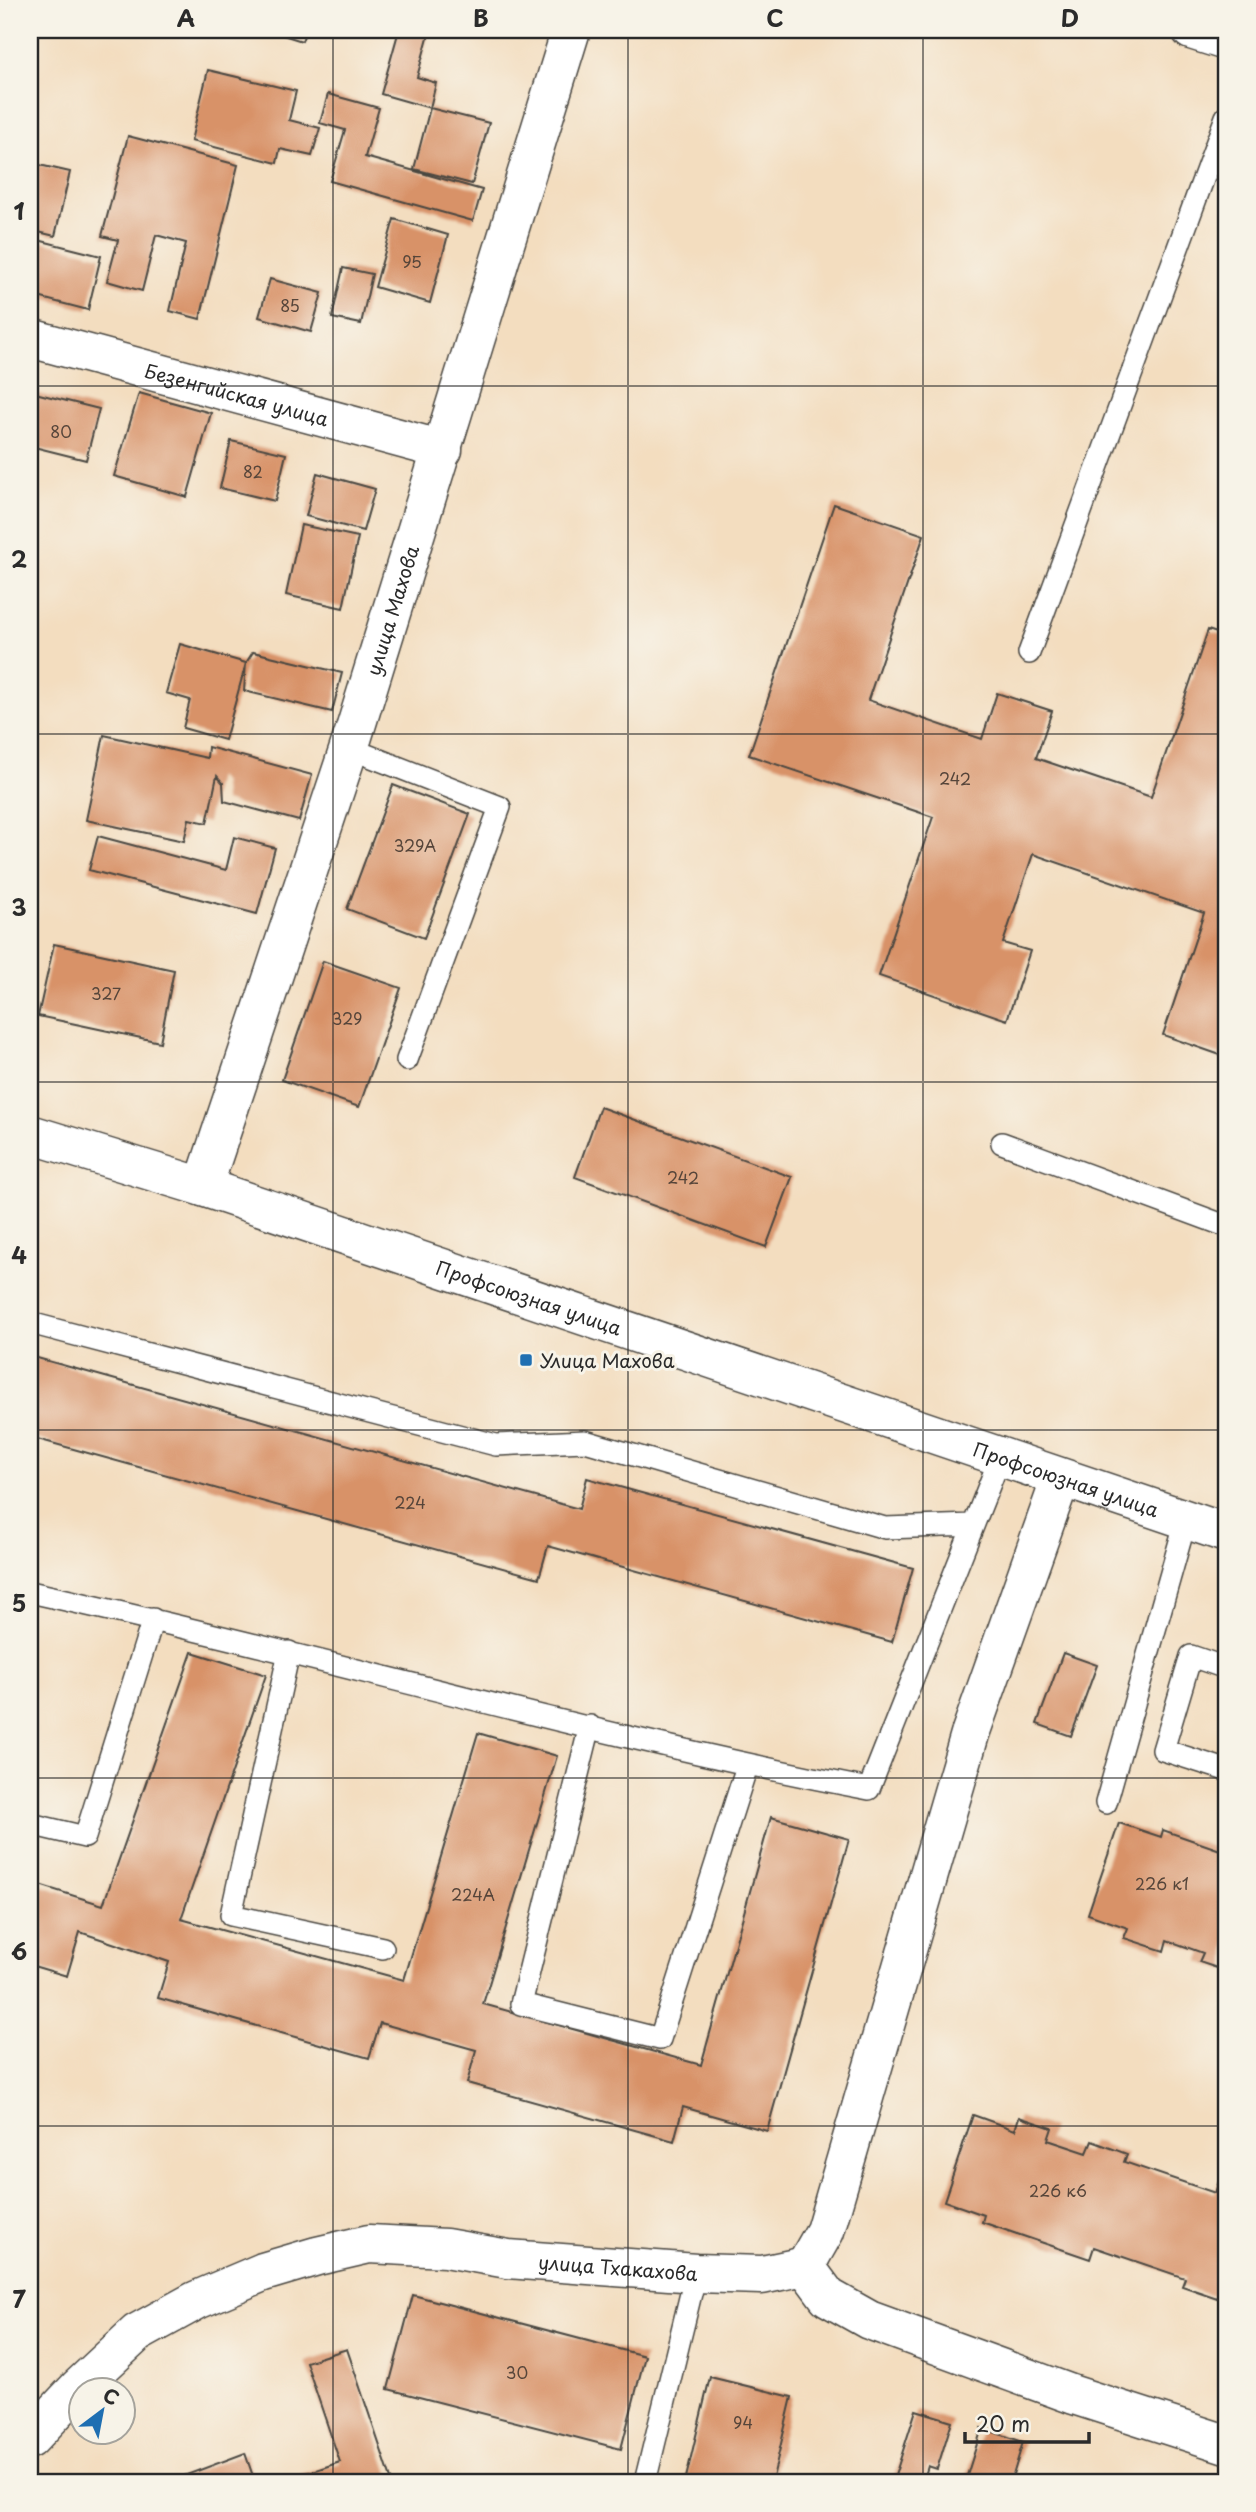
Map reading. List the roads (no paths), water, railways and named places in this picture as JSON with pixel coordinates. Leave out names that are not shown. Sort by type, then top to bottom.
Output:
[{"type":"street","name":"улица Махова","points":[[203,1187],[349,748],[571,30]]},
{"type":"street","points":[[1191,30],[1226,41]]},
{"type":"street","name":"Безенгийская улица","points":[[30,338],[443,450]]},
{"type":"street","name":"Профсоюзная улица","points":[[30,1134],[203,1187],[1226,1534]]},
{"type":"street","points":[[1060,1478],[970,1734],[825,2231],[805,2266],[828,2297],[869,2320],[1074,2395],[1226,2444]]},
{"type":"street","name":"улица Тхакахова","points":[[30,2439],[78,2388],[137,2333],[263,2272],[369,2244],[446,2248],[508,2259],[696,2273],[762,2275],[805,2266]]},
{"type":"lane","points":[[1029,653],[1226,117]]},
{"type":"lane","points":[[349,748],[500,807],[407,1060]]},
{"type":"lane","points":[[1002,1143],[1226,1226]]},
{"type":"lane","points":[[30,1323],[496,1445],[585,1441],[885,1528],[973,1525]]},
{"type":"lane","points":[[30,1592],[289,1652],[747,1766],[869,1788],[1000,1458]]},
{"type":"lane","points":[[1106,1803],[1186,1520]]},
{"type":"lane","points":[[30,1824],[85,1837],[153,1619]]},
{"type":"lane","points":[[289,1652],[231,1915],[383,1948]]},
{"type":"lane","points":[[1226,1668],[1191,1656],[1163,1750],[1226,1770]]},
{"type":"lane","points":[[590,1727],[522,2004],[660,2039],[747,1766]]},
{"type":"lane","points":[[645,2482],[696,2273]]},
{"type":"place","name":"Улица Махова","points":[[526,1360]]}]
